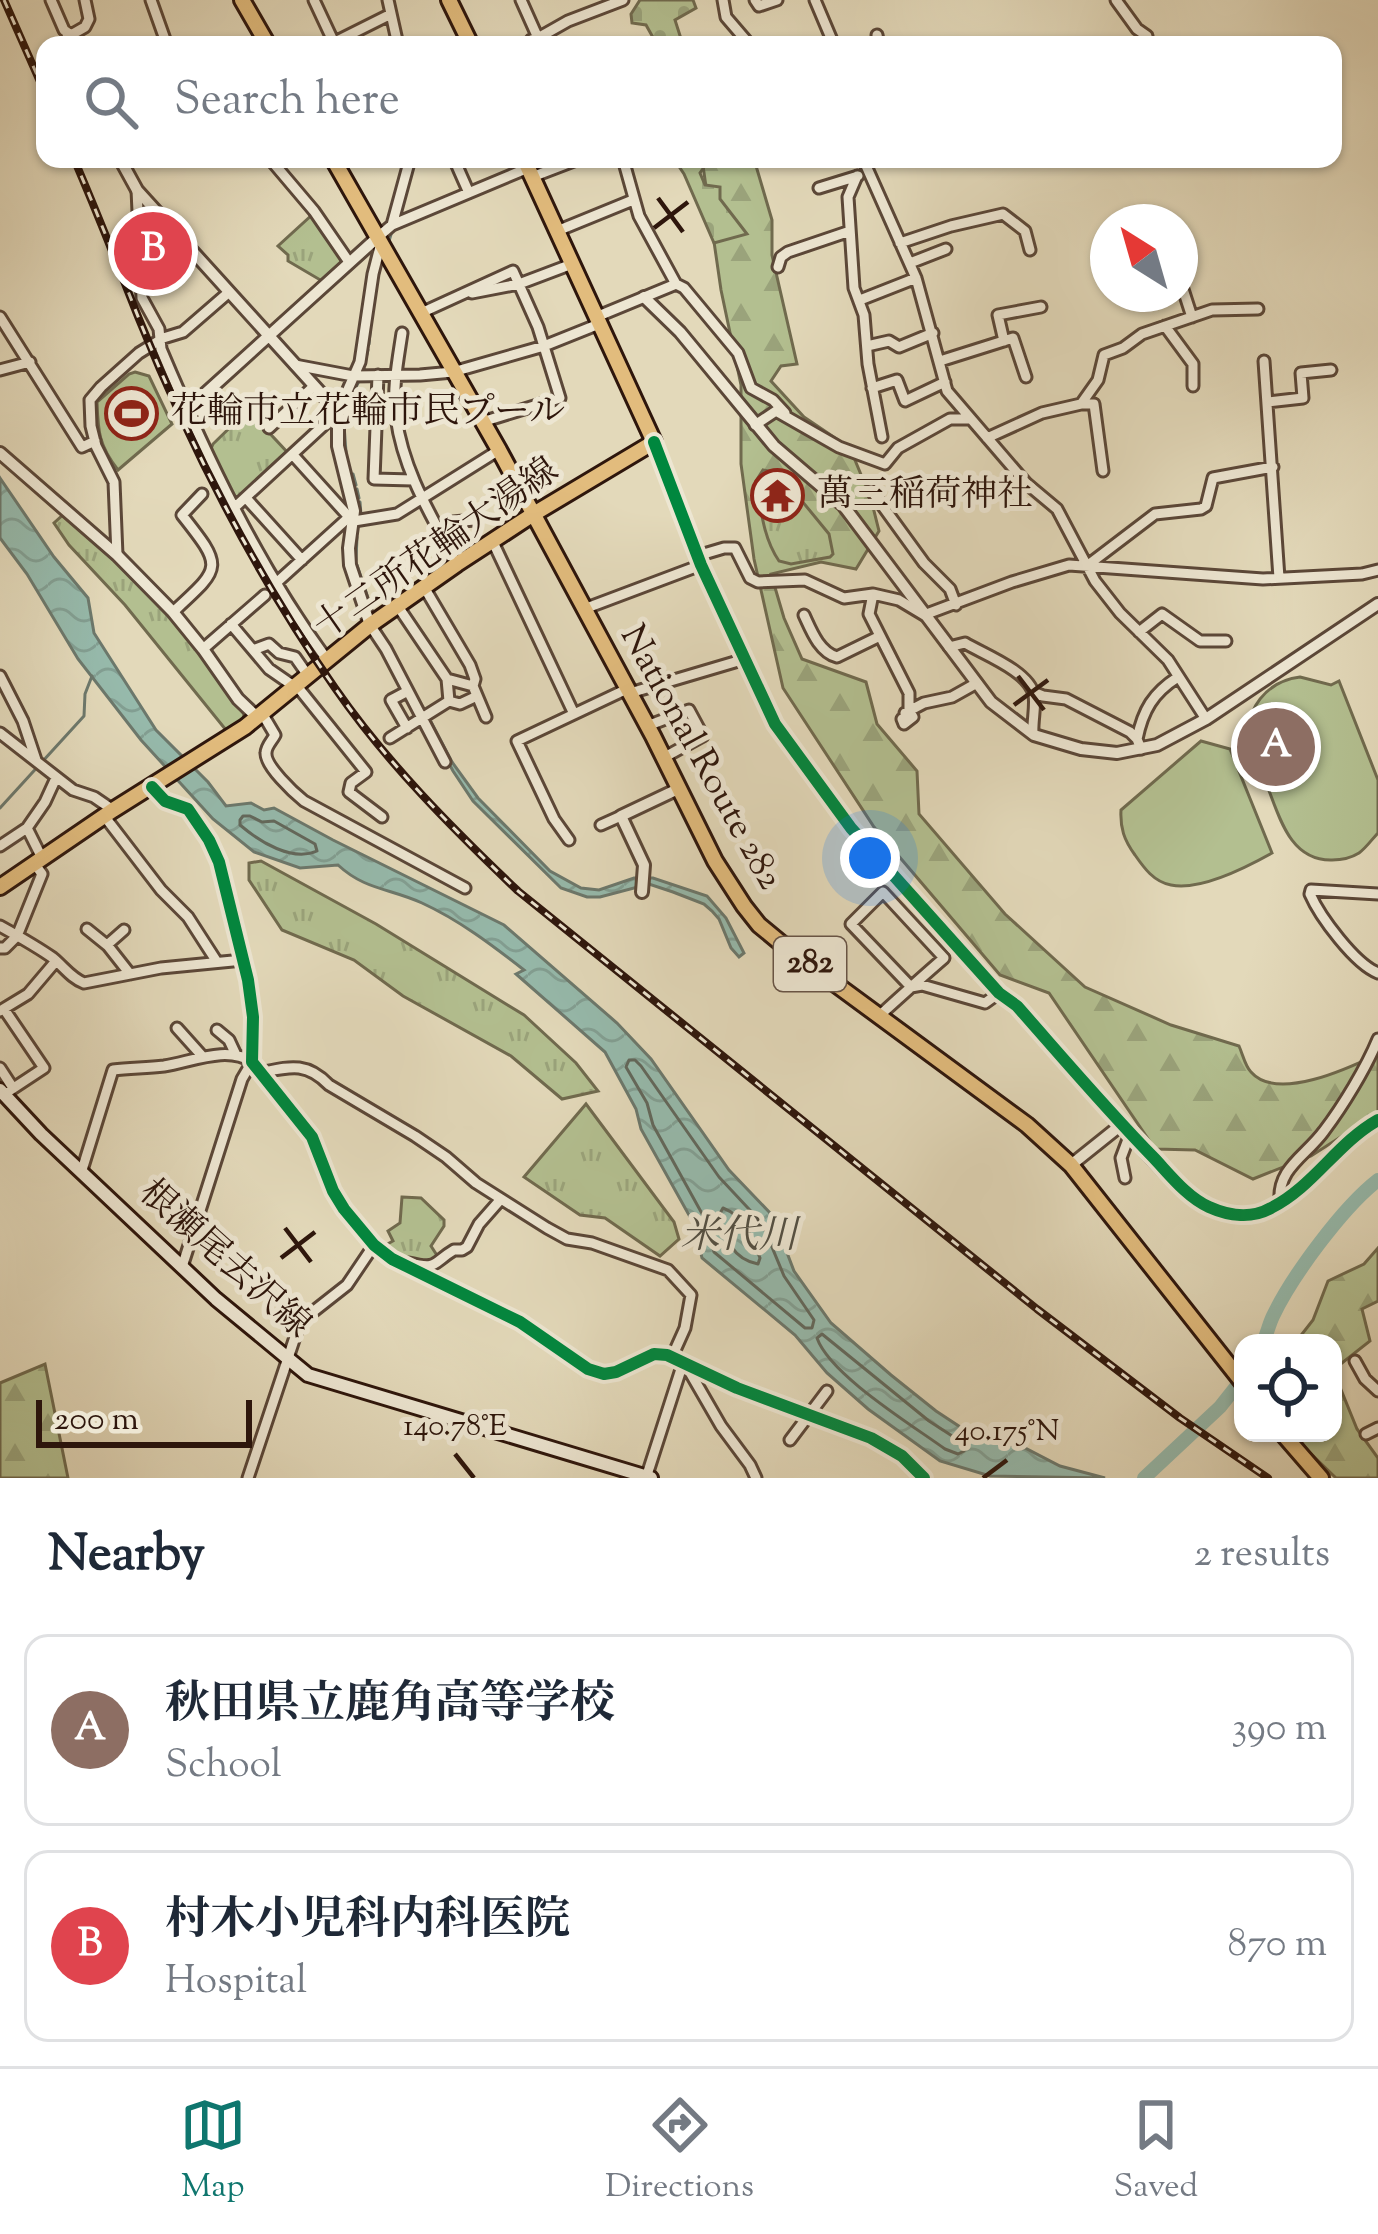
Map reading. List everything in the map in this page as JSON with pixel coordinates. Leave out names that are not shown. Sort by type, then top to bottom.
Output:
[{"type":"main road","points":[[242,0],[263,36]]},
{"type":"main road","points":[[449,0],[467,36]]},
{"type":"main road","name":"National Route 282","points":[[338,168],[499,451],[715,861],[744,906],[759,925],[1027,1125],[1071,1165],[1234,1372]]},
{"type":"main road","points":[[528,168],[654,442]]},
{"type":"main road","name":"十二所花輪大湯線","points":[[0,887],[254,719],[424,586],[532,514],[654,442]]},
{"type":"main road","name":"根瀬尾去沢線","points":[[6,1091],[41,1134],[182,1267],[308,1375],[648,1478]]},
{"type":"main road","points":[[1290,1442],[1321,1478]]},
{"type":"street","points":[[51,0],[65,36]]},
{"type":"street","points":[[72,36],[88,24],[85,0]]},
{"type":"street","points":[[151,0],[164,36]]},
{"type":"street","points":[[314,0],[330,36]]},
{"type":"street","points":[[388,0],[396,36]]},
{"type":"street","points":[[521,0],[534,36]]},
{"type":"street","points":[[544,36],[568,21],[623,0]]},
{"type":"street","points":[[723,0],[726,17],[742,36]]},
{"type":"street","points":[[755,0],[759,6],[777,0]]},
{"type":"street","points":[[815,0],[831,36]]},
{"type":"street","points":[[1117,0],[1147,36]]},
{"type":"street","points":[[348,36],[391,14]]},
{"type":"street","points":[[125,168],[136,190],[338,412]]},
{"type":"street","points":[[278,168],[349,262]]},
{"type":"street","points":[[188,410],[349,262],[380,240],[392,225],[408,168]]},
{"type":"street","points":[[458,168],[469,193]]},
{"type":"street","points":[[392,225],[528,168]]},
{"type":"street","points":[[625,168],[633,200],[676,284],[738,353],[751,388],[773,400],[791,420]]},
{"type":"street","points":[[867,168],[916,278],[947,392],[1026,482],[1057,509],[1095,581],[1168,660],[1206,719]]},
{"type":"street","points":[[819,188],[869,172]]},
{"type":"street","points":[[857,176],[848,197],[854,288],[860,300],[881,437]]},
{"type":"street","points":[[136,190],[142,298],[157,323],[161,349],[234,508],[275,584],[328,661]]},
{"type":"street","points":[[557,231],[633,200]]},
{"type":"street","points":[[900,243],[1003,214],[1025,231],[1030,250]]},
{"type":"street","points":[[778,267],[793,249],[850,231]]},
{"type":"street","points":[[380,240],[363,349],[338,412],[338,446],[353,503],[350,565],[370,625],[426,717],[445,762]]},
{"type":"street","points":[[910,263],[946,249]]},
{"type":"street","points":[[519,284],[572,264]]},
{"type":"street","points":[[421,314],[513,271],[560,398],[482,422]]},
{"type":"street","points":[[860,300],[916,278]]},
{"type":"street","points":[[293,364],[353,376],[453,372],[544,346],[676,284]]},
{"type":"street","points":[[117,555],[115,482],[94,442],[90,407],[94,395],[139,352],[184,332],[228,292]]},
{"type":"street","points":[[644,297],[680,332],[773,446],[843,505],[992,702],[1033,734],[1082,749],[1117,753],[1184,733],[1378,604]]},
{"type":"street","points":[[1004,341],[998,315],[1041,307]]},
{"type":"street","points":[[1081,404],[1098,380],[1104,355],[1142,334],[1212,310],[1258,309]]},
{"type":"street","points":[[1190,312],[1192,317]]},
{"type":"street","points":[[0,316],[82,447],[94,442]]},
{"type":"street","points":[[1165,326],[1193,364],[1193,386]]},
{"type":"street","points":[[402,333],[396,416],[408,470],[458,564]]},
{"type":"street","points":[[868,346],[889,341],[899,346],[932,333]]},
{"type":"street","points":[[940,361],[1013,338],[1026,377]]},
{"type":"street","points":[[1264,361],[1279,578]]},
{"type":"street","points":[[0,370],[30,362]]},
{"type":"street","points":[[1268,402],[1303,398],[1301,373],[1331,370]]},
{"type":"street","points":[[378,376],[374,478],[413,480]]},
{"type":"street","points":[[872,388],[897,380],[905,401],[945,382]]},
{"type":"street","points":[[269,428],[314,386]]},
{"type":"street","points":[[987,438],[1042,413],[1094,404],[1103,471]]},
{"type":"street","points":[[755,425],[776,411],[839,446],[884,464],[898,448],[950,419],[970,418]]},
{"type":"street","points":[[234,508],[338,412]]},
{"type":"street","points":[[654,442],[699,561],[775,724],[850,828],[1188,1192],[1228,1214],[1253,1215],[1280,1202],[1346,1141],[1378,1120]]},
{"type":"street","points":[[275,584],[351,519],[397,514],[499,451]]},
{"type":"street","points":[[0,453],[117,555],[173,612],[254,719],[275,735],[267,759],[288,787],[304,801],[465,889]]},
{"type":"street","points":[[292,455],[351,519]]},
{"type":"street","points":[[1088,565],[1155,514],[1206,506],[1218,475],[1273,466]]},
{"type":"street","points":[[871,490],[924,563],[950,589],[956,605]]},
{"type":"street","points":[[173,612],[212,572],[209,549],[182,515],[202,494]]},
{"type":"street","points":[[246,498],[302,560]]},
{"type":"street","points":[[439,530],[453,522],[474,520]]},
{"type":"street","points":[[492,540],[574,714]]},
{"type":"street","points":[[584,608],[724,548],[735,548],[750,578],[758,581],[805,580],[844,598],[873,594],[899,600],[924,615],[1069,565],[1279,578],[1378,570]]},
{"type":"street","points":[[424,586],[470,665],[486,716]]},
{"type":"street","points":[[873,594],[869,614],[909,693],[909,710],[952,698],[977,683]]},
{"type":"street","points":[[203,649],[265,595]]},
{"type":"street","points":[[397,605],[447,679],[449,700]]},
{"type":"street","points":[[1139,632],[1162,614],[1200,641],[1226,641]]},
{"type":"street","points":[[804,615],[829,655],[837,657],[880,636]]},
{"type":"street","points":[[231,625],[269,669],[300,683]]},
{"type":"street","points":[[949,647],[964,643],[996,657],[1027,682],[1032,691],[1033,734]]},
{"type":"street","points":[[253,650],[269,644],[295,658],[300,683],[366,772],[349,791],[382,817]]},
{"type":"street","points":[[569,840],[517,741],[629,691],[745,659]]},
{"type":"street","points":[[0,676],[36,760]]},
{"type":"street","points":[[1139,744],[1145,709],[1178,677]]},
{"type":"street","points":[[447,679],[475,691]]},
{"type":"street","points":[[407,728],[391,700],[408,691]]},
{"type":"street","points":[[449,700],[460,704],[475,691]]},
{"type":"street","points":[[1032,691],[1066,699],[1130,732],[1139,744]]},
{"type":"street","points":[[390,737],[449,700]]},
{"type":"street","points":[[647,726],[689,710],[703,736],[663,758]]},
{"type":"street","points":[[0,733],[73,790],[94,797],[140,864],[188,917],[217,962]]},
{"type":"street","points":[[0,846],[27,829],[45,802],[52,774]]},
{"type":"street","points":[[152,787],[165,801],[188,809],[219,862],[253,1016],[255,1067]]},
{"type":"street","points":[[601,825],[678,789]]},
{"type":"street","points":[[621,816],[644,866],[642,885]]},
{"type":"street","points":[[0,948],[16,936],[42,874],[27,829]]},
{"type":"street","points":[[1378,893],[1311,890],[1310,894],[1328,926],[1367,968],[1378,973]]},
{"type":"street","points":[[879,1016],[911,988],[944,958],[883,892],[850,924],[911,988]]},
{"type":"street","points":[[0,926],[56,961],[76,982],[243,960]]},
{"type":"street","points":[[88,929],[130,974]]},
{"type":"street","points":[[106,945],[124,929]]},
{"type":"street","points":[[0,1068],[6,1091],[44,1068],[2,1010],[28,994],[56,961]]},
{"type":"street","points":[[911,988],[922,985],[985,1003],[999,993]]},
{"type":"street","points":[[177,1028],[203,1057]]},
{"type":"street","points":[[217,1030],[236,1055]]},
{"type":"street","points":[[1280,1202],[1282,1177],[1322,1135],[1378,1039]]},
{"type":"street","points":[[82,1170],[113,1070],[242,1055],[312,1137],[344,1209],[374,1245],[397,1262],[520,1322],[589,1369],[604,1374],[654,1354],[672,1357],[808,1417],[871,1438],[902,1456],[924,1478]]},
{"type":"street","points":[[182,1267],[242,1078],[255,1067],[302,1067],[446,1156],[476,1183],[567,1239],[668,1270],[691,1294],[685,1328],[672,1357]]},
{"type":"street","points":[[1071,1165],[1126,1129]]},
{"type":"street","points":[[1125,1178],[1121,1158],[1126,1129]]},
{"type":"street","points":[[397,1262],[430,1266],[462,1250],[501,1198]]},
{"type":"street","points":[[248,1478],[300,1322],[347,1285],[374,1245]]},
{"type":"street","points":[[1355,1361],[1378,1390]]},
{"type":"street","points":[[648,1478],[684,1362]]},
{"type":"street","points":[[684,1362],[756,1478]]},
{"type":"street","points":[[790,1440],[827,1391]]},
{"type":"street","points":[[1366,1435],[1378,1428]]},
{"type":"green space","points":[[640,0],[693,0],[696,8],[675,20],[680,36],[652,36],[646,25],[632,23],[631,14]]},
{"type":"green space","points":[[680,168],[703,168],[700,173],[705,185],[720,187],[720,199],[747,234],[714,243]]},
{"type":"green space","points":[[703,168],[757,168],[772,220],[772,255],[797,364],[781,366],[771,381],[804,417],[850,448],[879,531],[856,569],[821,562],[771,574],[802,659],[866,682],[877,724],[917,771],[919,814],[1005,914],[1085,987],[1171,1025],[1239,1046],[1249,1070],[1278,1084],[1313,1080],[1378,1054],[1378,1113],[1311,1156],[1253,1179],[1195,1150],[1155,1149],[1049,993],[1000,975],[874,827],[783,688],[754,559],[741,464],[741,385]]},
{"type":"green space","points":[[313,214],[345,260],[322,281],[288,261],[278,246]]},
{"type":"green space","name":"花輪市立花輪市民プール","points":[[135,372],[149,376],[172,424],[118,470],[101,438],[97,402]]},
{"type":"green space","points":[[248,410],[289,454],[236,505],[210,451]]},
{"type":"green space","points":[[763,470],[774,472],[788,484],[829,534],[830,557],[791,564],[779,561],[761,513],[756,481]]},
{"type":"green space","points":[[65,513],[185,632],[244,714],[243,720],[226,730],[125,605],[69,545],[54,523]]},
{"type":"green space","points":[[1300,677],[1331,685],[1339,681],[1378,780],[1378,833],[1359,853],[1346,858],[1318,858],[1297,846],[1283,825],[1251,744],[1250,719],[1260,699],[1278,684]]},
{"type":"green space","points":[[1201,741],[1230,749],[1272,853],[1209,881],[1171,885],[1150,874],[1131,849],[1121,810]]},
{"type":"green space","points":[[261,861],[376,924],[524,1015],[576,1063],[598,1091],[562,1099],[511,1056],[403,996],[354,960],[282,930],[249,880],[249,863]]},
{"type":"green space","points":[[586,1104],[674,1222],[679,1239],[660,1256],[605,1218],[580,1215],[524,1177]]},
{"type":"green space","points":[[402,1197],[421,1198],[444,1220],[431,1246],[437,1262],[401,1258],[382,1247],[393,1241],[388,1231],[400,1223]]},
{"type":"green space","points":[[1378,1248],[1378,1301],[1362,1309],[1370,1341],[1342,1363],[1342,1334],[1302,1334],[1313,1320],[1328,1281],[1364,1264]]},
{"type":"green space","points":[[45,1364],[68,1478],[0,1478],[0,1383]]},
{"type":"green space","points":[[1342,1392],[1357,1429],[1378,1458],[1378,1478],[1336,1478],[1301,1442],[1342,1442]]},
{"type":"water","name":"米代川","points":[[0,478],[88,598],[94,633],[156,730],[226,806],[251,803],[264,810],[274,808],[504,925],[617,1023],[651,1059],[729,1170],[773,1216],[794,1271],[831,1323],[936,1411],[977,1438],[1025,1448],[1060,1466],[1105,1478],[990,1476],[940,1461],[868,1409],[827,1373],[795,1335],[702,1258],[694,1224],[605,1052],[516,974],[524,970],[422,903],[368,884],[338,865],[300,868],[254,852],[213,819],[141,740],[78,659],[0,538]]},
{"type":"water","points":[[429,718],[478,798],[550,871],[581,888],[599,890],[634,878],[653,878],[707,896],[726,918],[744,953],[739,957],[731,948],[719,919],[704,904],[673,892],[649,884],[587,897],[561,888],[473,801],[425,719]]},
{"type":"waterway","points":[[395,12],[401,36]]},
{"type":"waterway","points":[[389,241],[392,231]]},
{"type":"waterway","points":[[376,286],[381,263]]},
{"type":"waterway","points":[[372,315],[375,292]]},
{"type":"waterway","points":[[369,344],[371,321]]},
{"type":"waterway","points":[[363,370],[368,350]]},
{"type":"waterway","points":[[346,407],[359,381]]},
{"type":"waterway","points":[[344,422],[345,410]]},
{"type":"waterway","points":[[344,425],[346,452]]},
{"type":"waterway","points":[[353,474],[356,485]]},
{"type":"waterway","points":[[357,489],[359,498]]},
{"type":"waterway","points":[[360,502],[361,515]]},
{"type":"waterway","points":[[356,560],[357,537]]},
{"type":"waterway","points":[[357,565],[372,610]]},
{"type":"waterway","points":[[380,629],[386,641]]},
{"type":"waterway","points":[[0,808],[84,716],[92,676]]},
{"type":"waterway","points":[[1266,1334],[1305,1263],[1334,1224],[1378,1180]]},
{"type":"waterway","points":[[1144,1478],[1234,1389]]},
{"type":"railway","points":[[4,0],[36,73]]},
{"type":"railway","points":[[78,168],[180,415],[252,556],[335,688],[422,794],[518,891],[1037,1309],[1268,1478]]},
{"type":"cycle path","points":[[654,442],[701,565],[775,724],[851,828],[1179,1185],[1217,1210],[1256,1214],[1300,1189],[1378,1120]]},
{"type":"cycle path","points":[[152,787],[165,801],[188,809],[219,862],[248,980],[252,1062],[312,1137],[333,1191],[374,1245],[392,1259],[520,1322],[588,1369],[616,1372],[654,1354],[667,1355],[737,1388],[871,1438],[902,1456],[924,1478]]},
{"type":"place","name":"村木小児科内科医院","points":[[153,251]]},
{"type":"place","name":"花輪市立花輪市民プール","points":[[132,413]]},
{"type":"place","name":"萬三稲荷神社","points":[[778,496]]},
{"type":"place","name":"秋田県立鹿角高等学校","points":[[1276,747]]}]
